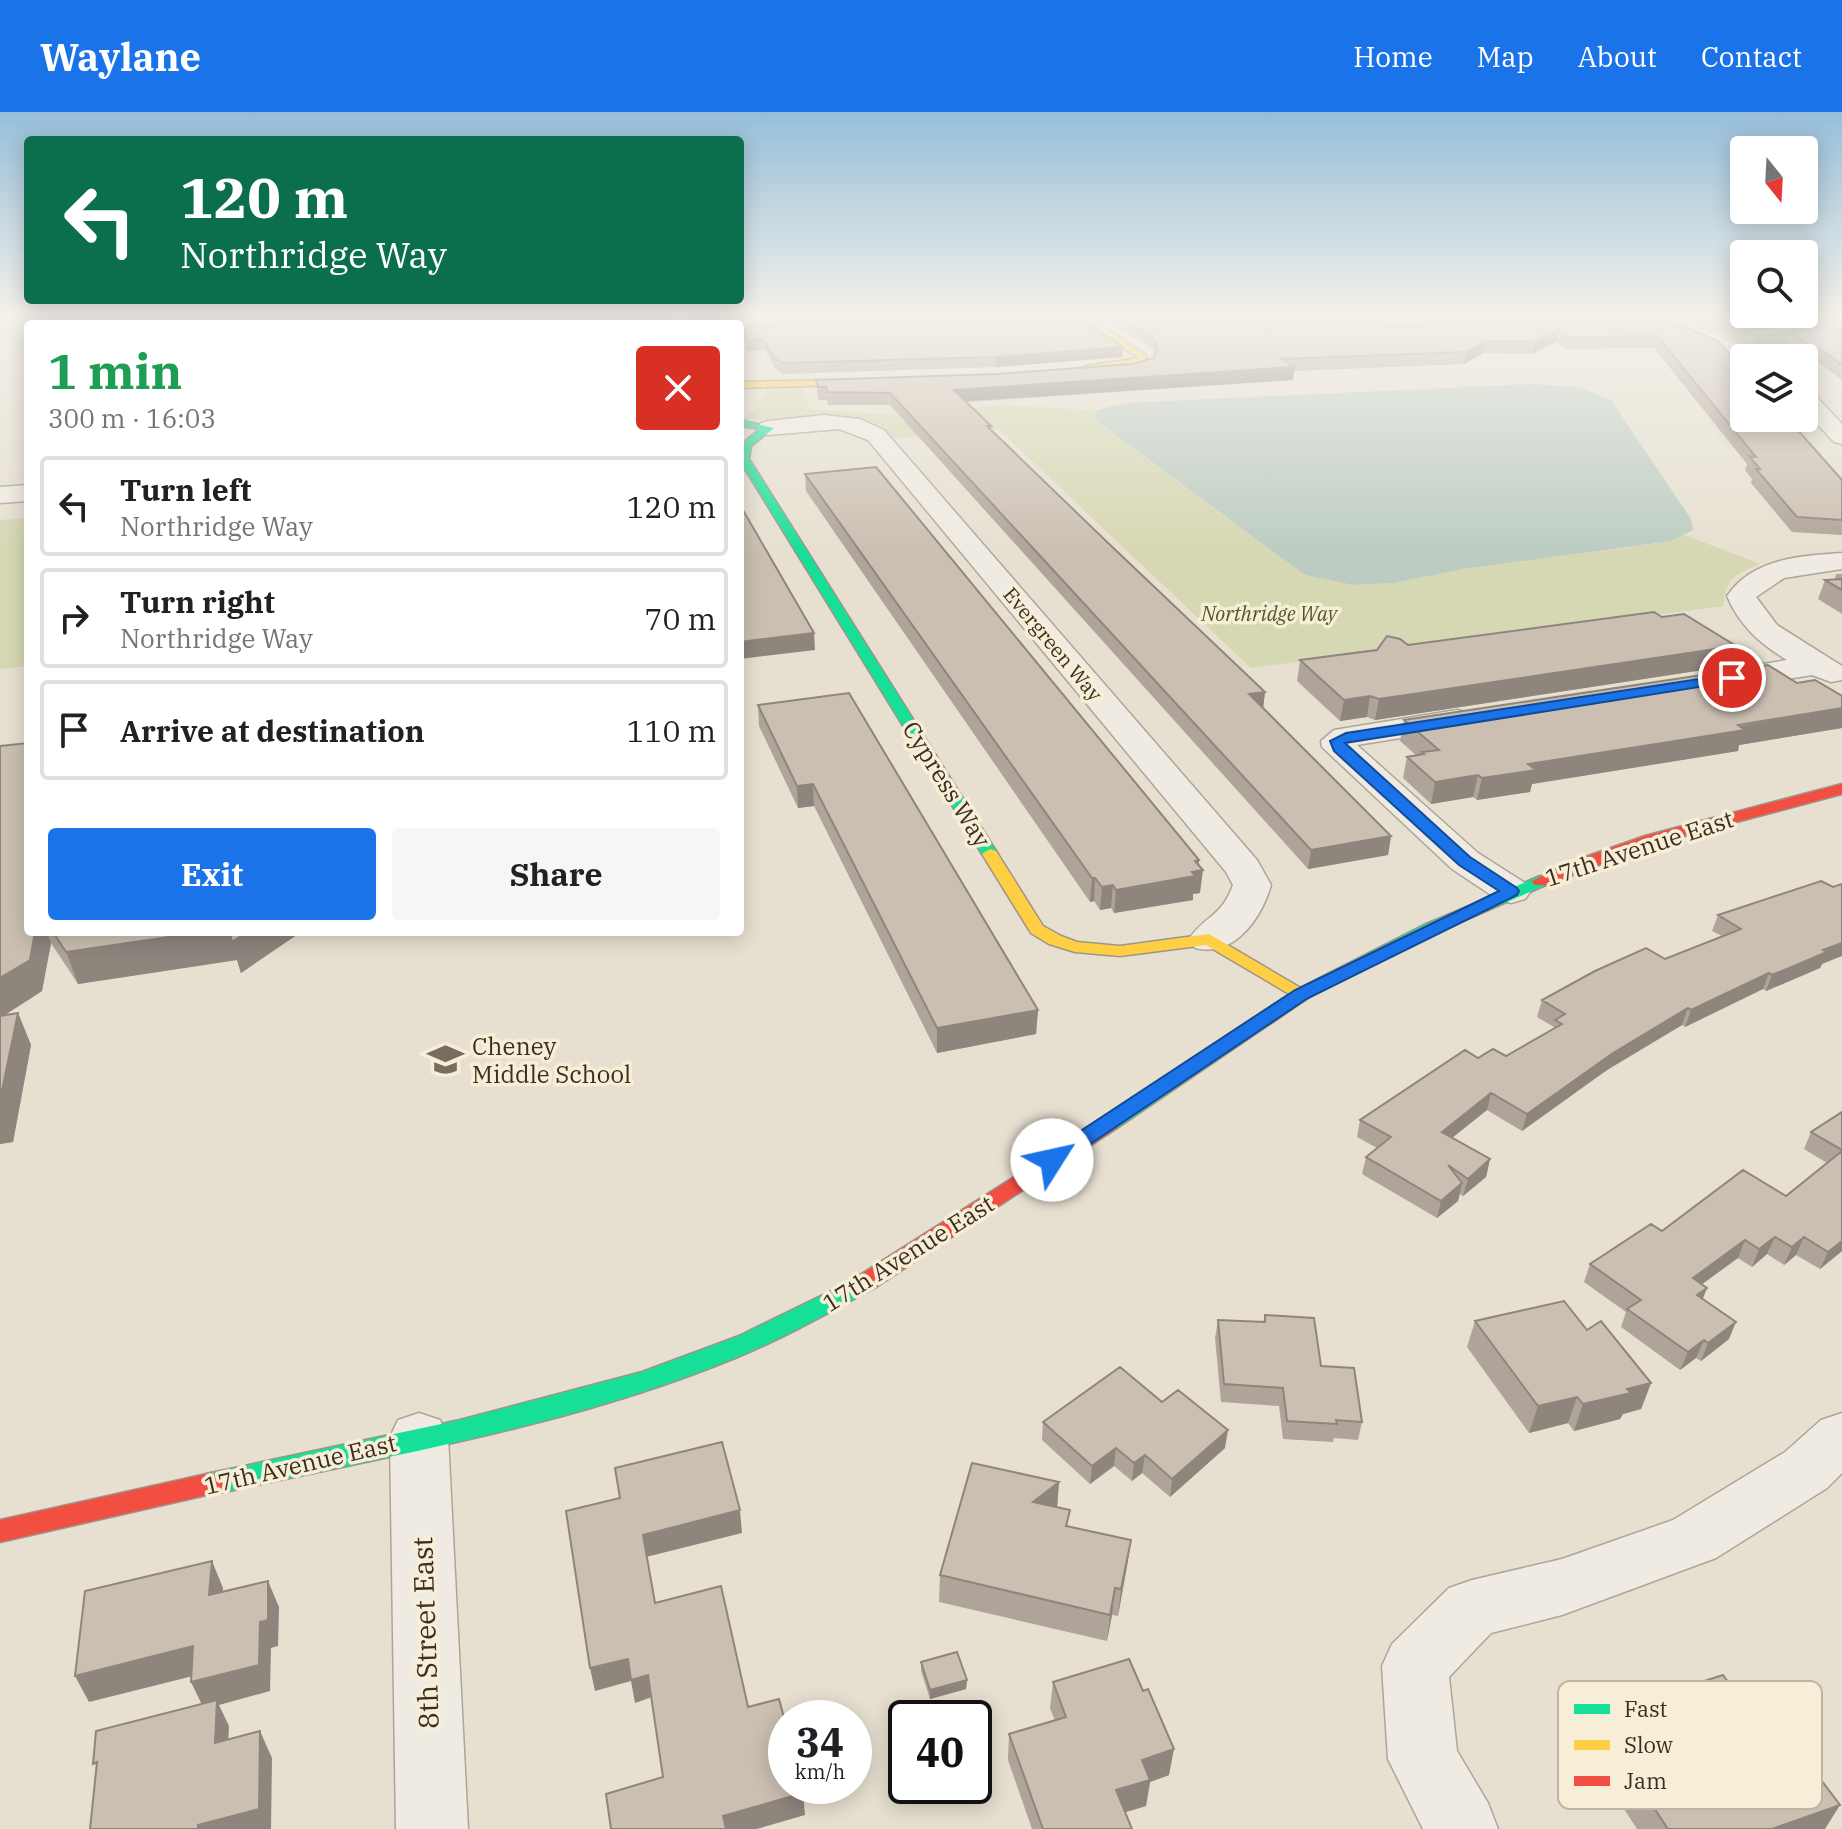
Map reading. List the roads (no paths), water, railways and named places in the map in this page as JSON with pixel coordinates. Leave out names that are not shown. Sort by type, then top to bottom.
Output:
[{"type":"street","points":[[1818,412],[1842,437]]},
{"type":"street","name":"Evergreen Way","points":[[754,426],[835,422],[859,426],[876,435],[1243,868],[1252,885],[1247,901],[1233,925],[1209,939]]},
{"type":"street","name":"Cypress Way","points":[[754,426],[745,445],[744,459],[1037,929],[1052,941],[1075,948],[1159,948],[1209,939]]},
{"type":"street","points":[[0,495],[24,493]]},
{"type":"street","points":[[1830,673],[1759,627],[1746,612],[1741,596],[1752,582],[1767,572],[1800,564],[1842,561]]},
{"type":"street","points":[[1684,686],[1830,673]]},
{"type":"street","points":[[1485,716],[1346,737],[1338,741],[1339,747],[1465,861],[1511,891]]},
{"type":"street","name":"17th Avenue East","points":[[0,1531],[581,1401],[706,1360],[801,1318],[951,1229],[1302,994],[1511,891],[1593,857],[1724,818],[1842,789]]},
{"type":"street","points":[[1209,939],[1302,994]]},
{"type":"street","name":"8th Street East","points":[[419,1437],[432,1829]]},
{"type":"street","points":[[1462,1829],[1423,1759],[1415,1666],[1472,1609],[1562,1587],[1694,1539],[1806,1470],[1842,1437]]},
{"type":"place","name":"Cheney Middle School","points":[[446,1060]]},
{"type":"park label","name":"Northridge Way","points":[[1269,613]]}]
